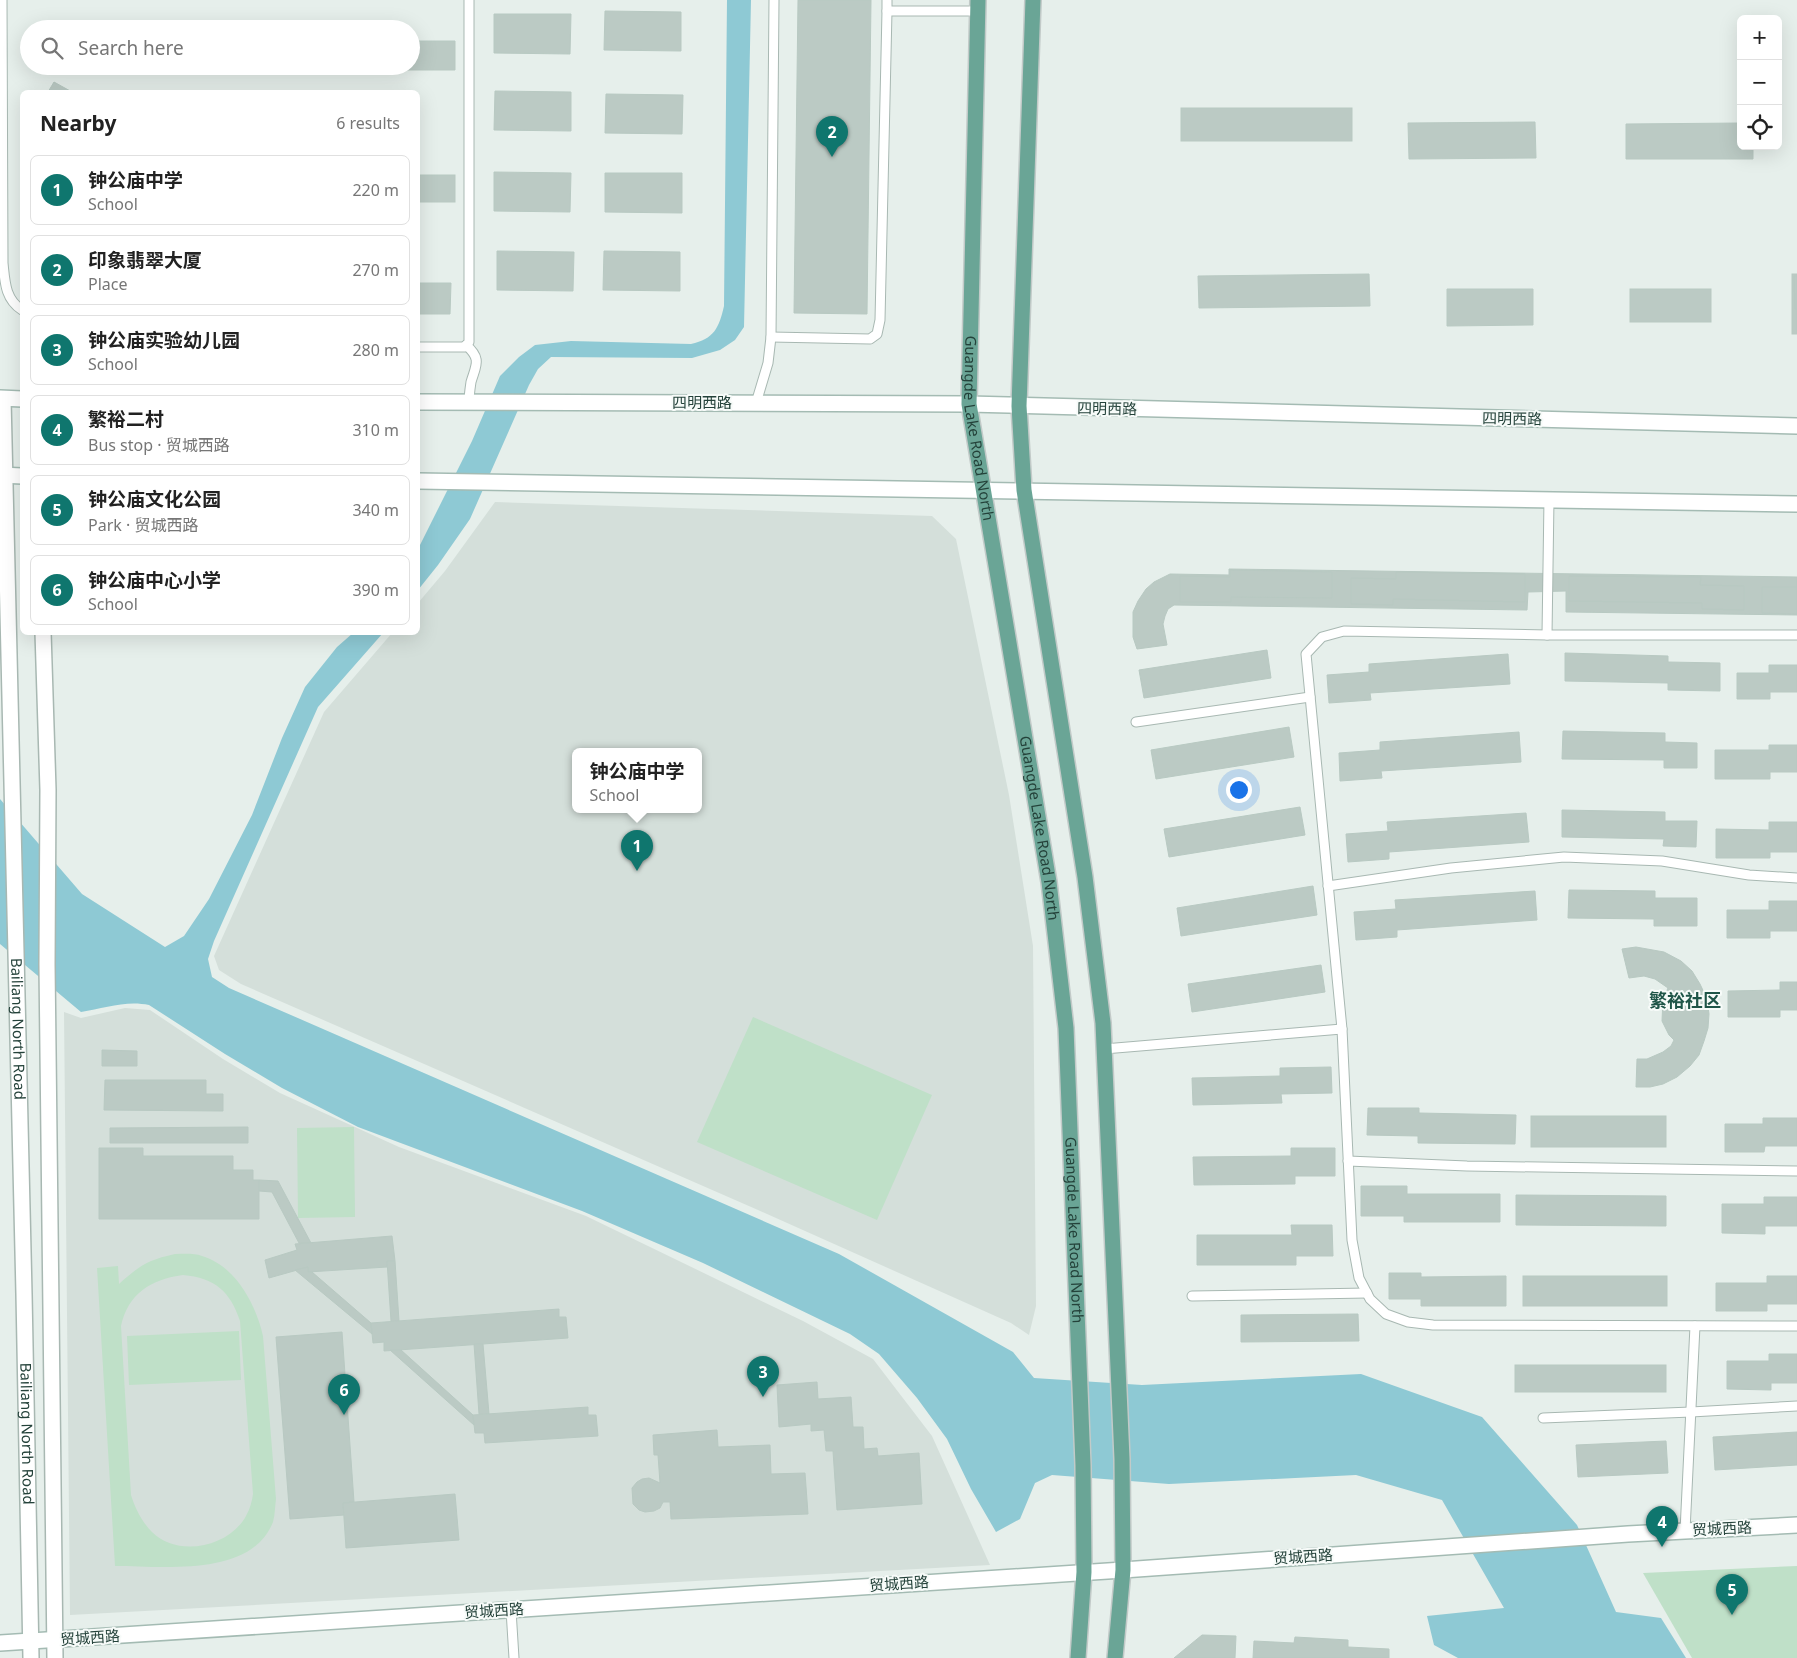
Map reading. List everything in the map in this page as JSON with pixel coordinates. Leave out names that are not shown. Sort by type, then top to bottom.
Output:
[{"type":"main road","points":[[1033,0],[1019,406],[1024,490],[1085,877],[1102,1013],[1122,1459],[1123,1570],[1115,1658]]},
{"type":"main road","name":"Guangde Lake Road North","points":[[978,5],[969,404],[1050,882],[1066,1019],[1083,1464],[1084,1572],[1078,1658]]},
{"type":"main road","points":[[1,399],[20,399]]},
{"type":"main road","name":"Bailiang North Road","points":[[1,399],[16,920],[31,1658]]},
{"type":"main road","name":"四明西路","points":[[420,402],[969,404],[1797,426]]},
{"type":"main road","points":[[2,476],[20,476]]},
{"type":"main road","points":[[420,481],[1797,504]]},
{"type":"main road","name":"Bailiang North Road","points":[[43,635],[48,790],[47,964],[55,1658]]},
{"type":"main road","name":"贸城西路","points":[[0,1643],[54,1641],[1123,1570],[1628,1534],[1797,1525]]},
{"type":"lane","points":[[2,0],[3,264],[5,285],[10,299],[20,308]]},
{"type":"lane","points":[[466,346],[469,342],[470,0]]},
{"type":"lane","points":[[756,403],[768,364],[771,337],[774,0]]},
{"type":"lane","points":[[771,337],[870,339],[877,334],[880,320],[887,0]]},
{"type":"lane","points":[[887,11],[978,5]]},
{"type":"lane","points":[[420,347],[466,346],[474,352],[478,365],[470,389],[476,402]]},
{"type":"lane","points":[[1547,635],[1549,500]]},
{"type":"lane","points":[[1797,635],[1547,635],[1344,631],[1322,637],[1306,654],[1342,1030],[1352,1240],[1359,1278],[1370,1299],[1386,1314],[1408,1322],[1433,1325],[1797,1326]]},
{"type":"lane","points":[[1136,722],[1310,697]]},
{"type":"lane","points":[[1328,886],[1451,868],[1564,857],[1662,861],[1749,875],[1797,878]]},
{"type":"lane","points":[[1104,1049],[1342,1030]]},
{"type":"lane","points":[[1348,1160],[1468,1166],[1797,1172]]},
{"type":"lane","points":[[1192,1296],[1367,1293]]},
{"type":"lane","points":[[1685,1531],[1695,1326]]},
{"type":"lane","points":[[1543,1418],[1797,1406]]},
{"type":"lane","points":[[511,1610],[514,1658]]},
{"type":"shaded area","points":[[495,502],[932,516],[956,539],[1009,795],[1033,946],[1036,1306],[1029,1335],[1011,1323],[758,1210],[241,984],[219,970],[214,956],[324,712],[390,635],[420,635],[420,601],[445,571]]},
{"type":"shaded area","points":[[125,1008],[150,1010],[223,1059],[280,1093],[399,1147],[586,1216],[803,1321],[873,1359],[932,1436],[990,1565],[70,1615],[64,1012],[81,1018]]},
{"type":"green space","points":[[753,1017],[932,1095],[877,1220],[697,1142]]},
{"type":"green space","points":[[354,1127],[355,1217],[298,1218],[297,1128]]},
{"type":"green space","points":[[192,1254],[202,1256],[225,1268],[243,1288],[260,1324],[263,1336],[276,1499],[274,1516],[273,1522],[262,1540],[246,1552],[226,1561],[180,1567],[115,1566],[97,1268],[118,1266],[119,1284],[145,1264],[166,1256]],"holes":[[[183,1275],[204,1279],[220,1288],[231,1302],[240,1321],[253,1494],[251,1505],[238,1527],[216,1542],[189,1547],[175,1545],[163,1540],[152,1532],[139,1515],[131,1495],[121,1326],[129,1305],[135,1297],[151,1284]]]},
{"type":"green space","points":[[239,1331],[241,1380],[129,1385],[127,1336]]},
{"type":"green space","points":[[1797,1566],[1797,1658],[1692,1658],[1643,1573]]},
{"type":"water","points":[[727,0],[751,0],[744,327],[735,340],[720,350],[692,358],[551,357],[538,369],[529,385],[470,519],[420,588],[420,545],[472,441],[500,376],[519,357],[535,345],[571,341],[691,344],[710,336],[720,321],[724,306]]},
{"type":"water","points":[[351,635],[381,635],[318,707],[214,941],[208,959],[212,977],[229,988],[839,1254],[1013,1352],[1034,1378],[1142,1385],[1361,1374],[1482,1417],[1577,1525],[1616,1612],[1661,1618],[1686,1658],[1458,1658],[1434,1645],[1427,1616],[1504,1608],[1442,1500],[1356,1475],[1169,1484],[1052,1475],[1035,1483],[1020,1519],[996,1532],[971,1489],[947,1439],[917,1398],[879,1354],[850,1334],[703,1263],[582,1211],[358,1127],[282,1088],[149,1005],[132,1003],[81,1012],[0,944],[0,799],[82,894],[165,947],[184,936],[209,899],[252,815],[282,738],[305,687],[337,647]]},
{"type":"building","points":[[798,0],[871,0],[867,314],[794,313]]},
{"type":"building","points":[[605,11],[681,12],[681,51],[604,50]]},
{"type":"building","points":[[494,14],[571,14],[570,54],[494,53]]},
{"type":"building","points":[[420,41],[455,41],[455,70],[420,70]]},
{"type":"building","points":[[54,82],[68,90],[49,90]]},
{"type":"building","points":[[495,91],[571,92],[571,131],[494,130]]},
{"type":"building","points":[[606,94],[683,95],[682,134],[605,133]]},
{"type":"building","points":[[1181,108],[1352,108],[1352,141],[1181,141]]},
{"type":"building","points":[[1535,122],[1536,158],[1409,159],[1408,123]]},
{"type":"building","points":[[1737,123],[1737,150],[1753,150],[1753,159],[1626,159],[1626,124]]},
{"type":"building","points":[[494,172],[571,173],[570,212],[494,211]]},
{"type":"building","points":[[605,173],[682,173],[682,213],[605,212]]},
{"type":"building","points":[[420,175],[455,175],[455,202],[420,202]]},
{"type":"building","points":[[497,251],[574,252],[573,291],[497,290]]},
{"type":"building","points":[[604,251],[680,252],[680,291],[603,290]]},
{"type":"building","points":[[1369,274],[1370,306],[1199,308],[1198,276]]},
{"type":"building","points":[[1792,274],[1797,274],[1797,334],[1792,334]]},
{"type":"building","points":[[1794,276],[1797,276],[1797,309],[1795,309]]},
{"type":"building","points":[[420,283],[451,283],[450,314],[420,314]]},
{"type":"building","points":[[1447,289],[1533,289],[1533,325],[1447,326]]},
{"type":"building","points":[[1630,289],[1711,289],[1711,322],[1630,322]]},
{"type":"building","points":[[1229,569],[1797,577],[1797,615],[1566,612],[1566,591],[1528,592],[1527,610],[1174,605],[1168,609],[1163,624],[1167,645],[1137,649],[1133,637],[1133,612],[1146,589],[1154,582],[1170,574],[1229,575]]},
{"type":"building","points":[[1230,570],[1332,572],[1332,598],[1231,597],[1231,602],[1180,602],[1180,576],[1230,577]]},
{"type":"building","points":[[1396,572],[1525,574],[1525,602],[1393,599],[1393,605],[1351,604],[1351,578],[1396,579]]},
{"type":"building","points":[[1569,576],[1701,577],[1700,585],[1744,586],[1744,610],[1702,609],[1702,603],[1569,601]]},
{"type":"building","points":[[1762,587],[1797,587],[1797,614],[1762,613]]},
{"type":"building","points":[[1267,650],[1271,678],[1144,698],[1139,670]]},
{"type":"building","points":[[1565,653],[1668,656],[1668,662],[1720,663],[1720,691],[1668,690],[1668,683],[1565,681]]},
{"type":"building","points":[[1508,654],[1510,684],[1370,693],[1371,700],[1329,703],[1327,675],[1369,672],[1369,664]]},
{"type":"building","points":[[1769,665],[1797,665],[1797,692],[1770,692],[1770,699],[1737,699],[1737,673],[1769,673]]},
{"type":"building","points":[[1289,727],[1294,757],[1156,779],[1151,750]]},
{"type":"building","points":[[1563,731],[1665,733],[1665,742],[1697,743],[1697,768],[1664,768],[1664,760],[1562,759]]},
{"type":"building","points":[[1519,732],[1521,762],[1381,771],[1382,778],[1340,781],[1339,753],[1380,750],[1380,742]]},
{"type":"building","points":[[1769,745],[1797,745],[1797,772],[1770,772],[1770,779],[1715,779],[1715,750],[1769,750]]},
{"type":"building","points":[[1300,807],[1305,835],[1169,857],[1164,829]]},
{"type":"building","points":[[1562,810],[1665,812],[1665,821],[1697,821],[1696,847],[1663,846],[1664,839],[1562,837]]},
{"type":"building","points":[[1526,813],[1529,842],[1389,852],[1389,859],[1348,862],[1346,834],[1388,831],[1387,822]]},
{"type":"building","points":[[1769,822],[1797,822],[1797,852],[1770,852],[1770,858],[1716,858],[1716,829],[1769,830]]},
{"type":"building","points":[[1313,886],[1317,915],[1181,936],[1177,908]]},
{"type":"building","points":[[1569,890],[1655,891],[1655,898],[1697,898],[1697,926],[1654,926],[1654,919],[1568,918]]},
{"type":"building","points":[[1535,891],[1537,920],[1397,930],[1397,937],[1356,940],[1354,912],[1396,909],[1395,900]]},
{"type":"building","points":[[1769,901],[1797,901],[1797,931],[1770,931],[1770,938],[1727,938],[1727,910],[1769,910]]},
{"type":"building","points":[[1636,947],[1664,952],[1681,961],[1692,971],[1707,999],[1709,1014],[1708,1028],[1699,1055],[1677,1077],[1663,1084],[1650,1087],[1636,1087],[1637,1059],[1647,1059],[1663,1052],[1671,1046],[1674,1040],[1669,1035],[1662,1021],[1663,999],[1668,988],[1655,979],[1644,976],[1629,978],[1622,949]]},
{"type":"building","points":[[1321,965],[1325,992],[1192,1012],[1188,984]]},
{"type":"building","points":[[1780,982],[1797,982],[1797,1010],[1780,1010],[1780,1017],[1728,1017],[1728,991],[1780,990]]},
{"type":"building","points":[[102,1050],[137,1051],[137,1066],[102,1066]]},
{"type":"building","points":[[1331,1067],[1332,1093],[1281,1094],[1282,1103],[1193,1105],[1192,1078],[1280,1076],[1280,1068]]},
{"type":"building","points":[[105,1080],[206,1080],[206,1094],[223,1094],[223,1111],[104,1110]]},
{"type":"building","points":[[1368,1108],[1419,1108],[1419,1113],[1516,1115],[1515,1144],[1418,1143],[1418,1136],[1367,1135]]},
{"type":"building","points":[[1531,1116],[1666,1116],[1666,1147],[1531,1147]]},
{"type":"building","points":[[1763,1118],[1797,1118],[1797,1146],[1765,1146],[1764,1152],[1725,1152],[1725,1124],[1763,1124]]},
{"type":"building","points":[[248,1127],[248,1143],[110,1143],[110,1128]]},
{"type":"building","points":[[99,1148],[143,1148],[143,1156],[233,1156],[233,1170],[253,1170],[253,1180],[259,1180],[259,1219],[99,1219]]},
{"type":"building","points":[[1291,1148],[1335,1148],[1335,1176],[1295,1176],[1295,1184],[1194,1185],[1193,1157],[1291,1156]]},
{"type":"building","points":[[259,1180],[278,1181],[311,1243],[299,1243],[272,1192],[259,1191]]},
{"type":"building","points":[[1361,1186],[1407,1186],[1407,1194],[1500,1194],[1500,1222],[1404,1222],[1404,1216],[1361,1216]]},
{"type":"building","points":[[1516,1195],[1666,1196],[1666,1226],[1516,1225]]},
{"type":"building","points":[[1764,1197],[1797,1197],[1797,1226],[1765,1226],[1765,1234],[1722,1233],[1722,1204],[1764,1204]]},
{"type":"building","points":[[1291,1225],[1332,1225],[1333,1256],[1296,1256],[1296,1265],[1197,1265],[1197,1235],[1292,1235]]},
{"type":"building","points":[[392,1236],[395,1261],[387,1261],[387,1267],[308,1272],[308,1267],[269,1278],[265,1260],[297,1250],[295,1244]]},
{"type":"building","points":[[387,1261],[395,1261],[399,1321],[391,1321]]},
{"type":"building","points":[[308,1267],[308,1272],[312,1272],[371,1323],[372,1334],[295,1270]]},
{"type":"building","points":[[1389,1273],[1421,1273],[1421,1277],[1506,1276],[1506,1306],[1421,1306],[1421,1299],[1389,1299]]},
{"type":"building","points":[[1523,1276],[1667,1276],[1667,1306],[1523,1306]]},
{"type":"building","points":[[1767,1276],[1797,1276],[1797,1304],[1767,1304],[1767,1311],[1716,1311],[1716,1283],[1767,1283]]},
{"type":"building","points":[[559,1309],[559,1317],[566,1317],[568,1338],[384,1351],[384,1342],[373,1343],[371,1323]]},
{"type":"building","points":[[1358,1314],[1359,1341],[1241,1342],[1241,1315]]},
{"type":"building","points":[[342,1332],[354,1502],[343,1503],[344,1515],[290,1519],[276,1337]]},
{"type":"building","points":[[474,1344],[483,1344],[489,1414],[479,1414]]},
{"type":"building","points":[[390,1350],[401,1350],[473,1415],[474,1425]]},
{"type":"building","points":[[1769,1354],[1797,1354],[1797,1383],[1771,1383],[1771,1390],[1727,1389],[1727,1361],[1769,1361]]},
{"type":"building","points":[[1515,1365],[1666,1365],[1666,1392],[1515,1392]]},
{"type":"building","points":[[817,1382],[818,1399],[851,1397],[853,1427],[863,1427],[864,1449],[877,1448],[878,1456],[919,1453],[922,1504],[837,1510],[833,1451],[826,1451],[824,1430],[811,1431],[811,1424],[779,1427],[777,1385]]},
{"type":"building","points":[[588,1407],[588,1415],[596,1415],[598,1436],[485,1443],[484,1433],[475,1433],[473,1415]]},
{"type":"building","points":[[717,1430],[718,1447],[770,1445],[771,1474],[805,1473],[808,1514],[671,1519],[670,1502],[663,1502],[660,1508],[645,1512],[639,1510],[633,1504],[632,1488],[637,1482],[649,1478],[660,1483],[658,1455],[654,1455],[653,1435]]},
{"type":"building","points":[[1797,1432],[1797,1465],[1715,1470],[1713,1437]]},
{"type":"building","points":[[1666,1441],[1668,1473],[1578,1477],[1576,1445]]},
{"type":"building","points":[[455,1494],[459,1540],[346,1548],[343,1503]]},
{"type":"building","points":[[1202,1635],[1236,1636],[1235,1658],[1174,1658]]},
{"type":"building","points":[[1295,1637],[1348,1640],[1348,1647],[1389,1649],[1389,1658],[1253,1658],[1254,1641],[1294,1643]]},
{"type":"place","name":"印象翡翠大厦","points":[[832,157]]},
{"type":"place","name":"钟公庙中学","points":[[637,871]]},
{"type":"place","name":"钟公庙实验幼儿园","points":[[763,1397]]},
{"type":"place","name":"钟公庙中心小学","points":[[344,1415]]},
{"type":"place","name":"繁裕二村","points":[[1662,1547]]},
{"type":"place","name":"钟公庙文化公园","points":[[1732,1615]]},
{"type":"district","name":"繁裕社区","points":[[1685,1001]]}]
